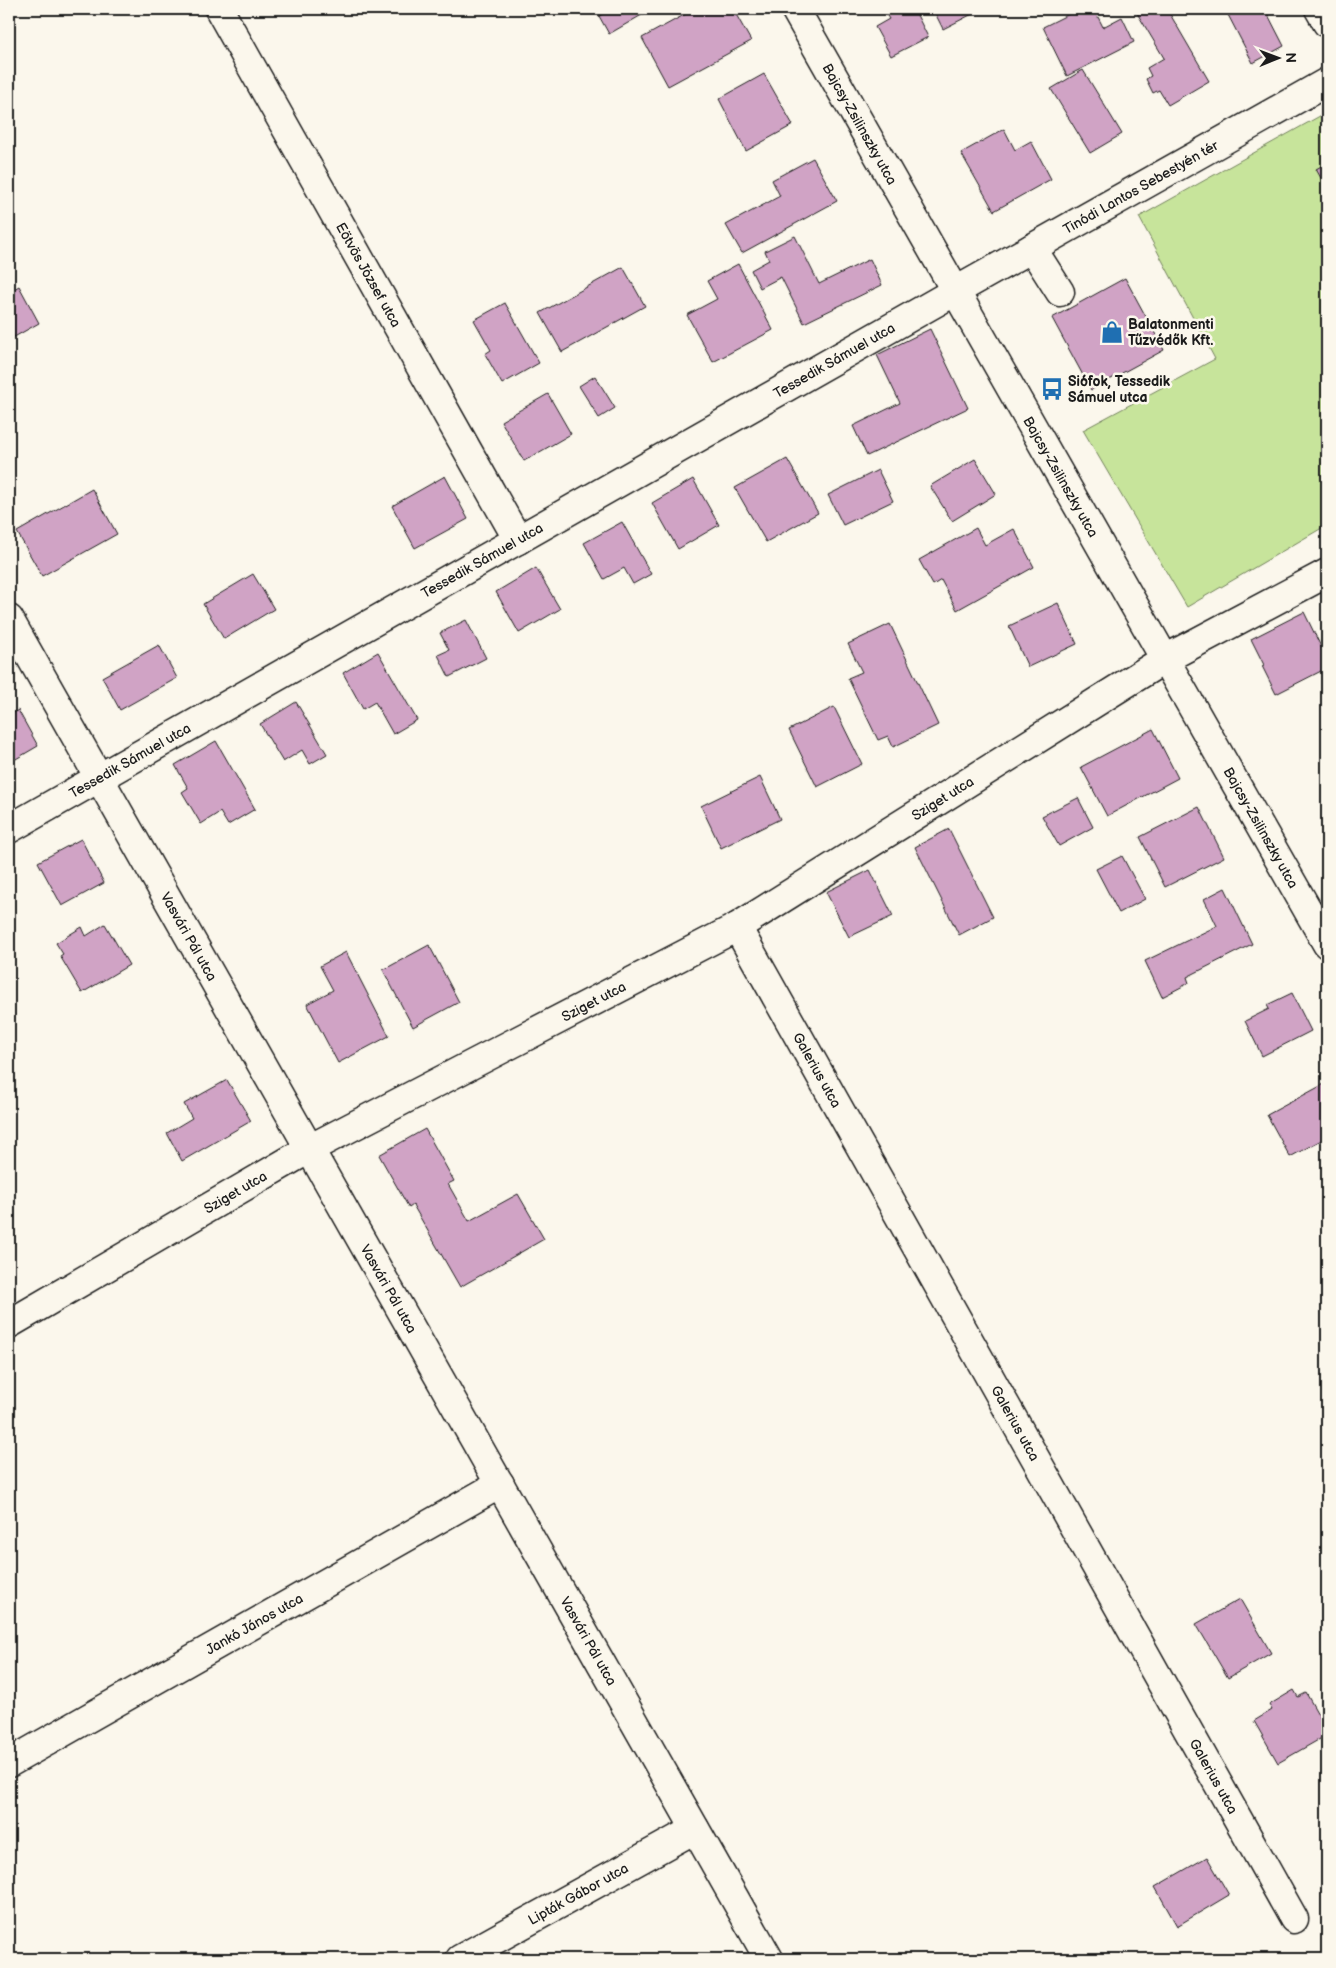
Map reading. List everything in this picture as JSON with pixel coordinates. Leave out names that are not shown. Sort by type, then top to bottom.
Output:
[{"type":"street","name":"Eötvös József utca","points":[[220,9],[518,540]]},
{"type":"street","name":"Bajcsy-Zsilinszky utca","points":[[795,9],[954,292],[1166,658],[1327,944]]},
{"type":"street","points":[[1319,9],[1327,23]]},
{"type":"street","name":"Tinódi Lantos Sebestyén tér","points":[[954,292],[1327,82]]},
{"type":"street","points":[[1032,248],[1060,292]]},
{"type":"street","name":"Tessedik Sámuel utca","points":[[9,829],[954,292]]},
{"type":"street","points":[[1166,658],[1327,573]]},
{"type":"street","name":"Vasvári Pál utca","points":[[9,619],[769,1959]]},
{"type":"street","name":"Sziget utca","points":[[9,1324],[309,1149],[737,927],[1166,658]]},
{"type":"street","name":"Galerius utca","points":[[737,927],[1294,1919]]},
{"type":"street","name":"Jankó János utca","points":[[9,1763],[500,1484]]},
{"type":"street","name":"Lipták Gábor utca","points":[[460,1959],[695,1828]]},
{"type":"green space","points":[[1327,112],[1327,525],[1187,607],[1083,430],[1215,359],[1139,217]]},
{"type":"building","points":[[612,9],[652,9],[609,34],[599,16]]},
{"type":"building","points":[[695,9],[733,9],[751,41],[668,86],[642,38]]},
{"type":"building","points":[[888,9],[914,9],[928,37],[891,56],[875,27],[889,19],[884,11]]},
{"type":"building","points":[[933,9],[982,9],[943,29]]},
{"type":"building","points":[[1079,9],[1094,9],[1103,27],[1122,17],[1134,42],[1067,76],[1043,27]]},
{"type":"building","points":[[1145,9],[1167,9],[1209,81],[1168,105],[1159,90],[1153,93],[1146,79],[1151,76],[1147,68],[1164,58],[1137,13]]},
{"type":"building","points":[[1225,9],[1265,9],[1284,46],[1253,63]]},
{"type":"building","points":[[1083,70],[1122,134],[1090,153],[1051,89]]},
{"type":"building","points":[[764,74],[793,125],[746,151],[719,99]]},
{"type":"building","points":[[1004,129],[1015,150],[1031,141],[1051,179],[994,211],[961,153]]},
{"type":"building","points":[[813,158],[837,201],[742,253],[726,225],[780,196],[772,180]]},
{"type":"building","points":[[1327,163],[1327,189],[1316,169]]},
{"type":"building","points":[[795,236],[819,284],[870,259],[882,285],[804,323],[781,277],[760,288],[751,270],[769,260],[765,251]]},
{"type":"building","points":[[738,264],[773,330],[713,362],[687,315],[717,299],[707,281]]},
{"type":"building","points":[[623,267],[645,306],[562,352],[540,313]]},
{"type":"building","points":[[1125,278],[1164,350],[1091,390],[1052,318]]},
{"type":"building","points":[[19,286],[39,323],[9,340],[9,292]]},
{"type":"building","points":[[505,303],[539,363],[502,384],[485,354],[491,350],[474,320]]},
{"type":"building","points":[[930,329],[968,408],[867,456],[853,426],[900,403],[877,355]]},
{"type":"building","points":[[595,376],[615,408],[599,418],[579,386]]},
{"type":"building","points":[[548,394],[571,434],[524,461],[501,421]]},
{"type":"building","points":[[787,459],[818,513],[766,542],[735,488]]},
{"type":"building","points":[[975,459],[996,494],[952,521],[930,486]]},
{"type":"building","points":[[878,470],[893,501],[843,525],[828,495]]},
{"type":"building","points":[[445,476],[468,519],[415,548],[392,506]]},
{"type":"building","points":[[693,479],[719,525],[678,549],[652,503]]},
{"type":"building","points":[[92,489],[117,534],[42,576],[17,532]]},
{"type":"building","points":[[622,522],[651,574],[633,584],[624,568],[604,579],[584,543]]},
{"type":"building","points":[[976,528],[985,545],[1014,529],[1034,567],[957,610],[941,580],[933,585],[919,560]]},
{"type":"building","points":[[536,568],[560,609],[519,633],[496,592]]},
{"type":"building","points":[[253,574],[274,609],[224,639],[203,604]]},
{"type":"building","points":[[1058,603],[1077,644],[1028,667],[1009,626]]},
{"type":"building","points":[[1304,612],[1327,659],[1327,668],[1276,694],[1251,639]]},
{"type":"building","points":[[466,620],[486,658],[449,677],[438,655],[449,650],[440,633]]},
{"type":"building","points":[[890,624],[938,725],[893,747],[888,736],[878,740],[848,678],[862,672],[848,644]]},
{"type":"building","points":[[159,645],[177,678],[120,710],[102,677]]},
{"type":"building","points":[[378,652],[417,720],[393,734],[375,702],[363,709],[343,673]]},
{"type":"building","points":[[296,702],[327,754],[310,764],[302,750],[283,762],[260,724]]},
{"type":"building","points":[[834,707],[862,764],[817,787],[789,730]]},
{"type":"building","points":[[18,710],[38,746],[9,763],[9,716]]},
{"type":"building","points":[[1153,729],[1178,778],[1107,816],[1081,767]]},
{"type":"building","points":[[216,741],[255,809],[228,825],[220,812],[201,824],[182,792],[188,788],[175,765]]},
{"type":"building","points":[[760,777],[780,819],[721,848],[701,806]]},
{"type":"building","points":[[1078,798],[1093,827],[1059,846],[1042,816]]},
{"type":"building","points":[[1199,807],[1224,857],[1165,887],[1140,837]]},
{"type":"building","points":[[949,829],[993,917],[959,935],[915,847]]},
{"type":"building","points":[[81,839],[104,883],[62,906],[38,862]]},
{"type":"building","points":[[1122,856],[1145,899],[1119,913],[1096,869]]},
{"type":"building","points":[[870,870],[893,916],[849,937],[826,892]]},
{"type":"building","points":[[1225,888],[1252,944],[1187,977],[1189,983],[1162,997],[1145,961],[1217,926],[1204,899]]},
{"type":"building","points":[[105,924],[129,965],[82,993],[60,956],[63,954],[56,943],[82,927],[86,936]]},
{"type":"building","points":[[429,945],[459,1002],[413,1027],[383,970]]},
{"type":"building","points":[[346,952],[389,1036],[338,1063],[307,1004],[333,990],[320,966]]},
{"type":"building","points":[[1292,993],[1311,1031],[1262,1056],[1245,1021],[1269,1009],[1267,1005]]},
{"type":"building","points":[[227,1080],[251,1121],[182,1161],[167,1133],[192,1118],[184,1104]]},
{"type":"building","points":[[1326,1083],[1327,1137],[1290,1157],[1267,1115]]},
{"type":"building","points":[[425,1129],[454,1181],[448,1184],[469,1221],[518,1194],[544,1239],[460,1287],[413,1205],[409,1208],[379,1155]]},
{"type":"building","points":[[1240,1599],[1271,1653],[1228,1678],[1196,1624]]},
{"type":"building","points":[[1294,1690],[1298,1697],[1306,1693],[1327,1730],[1327,1735],[1278,1763],[1254,1721],[1272,1710],[1269,1705]]},
{"type":"building","points":[[1207,1857],[1229,1895],[1177,1926],[1155,1887]]},
{"type":"place","name":"Balatonmenti Tűzvédők Kft.","points":[[1112,332]]},
{"type":"place","name":"Siófok, Tessedik Sámuel utca","points":[[1052,389]]}]
